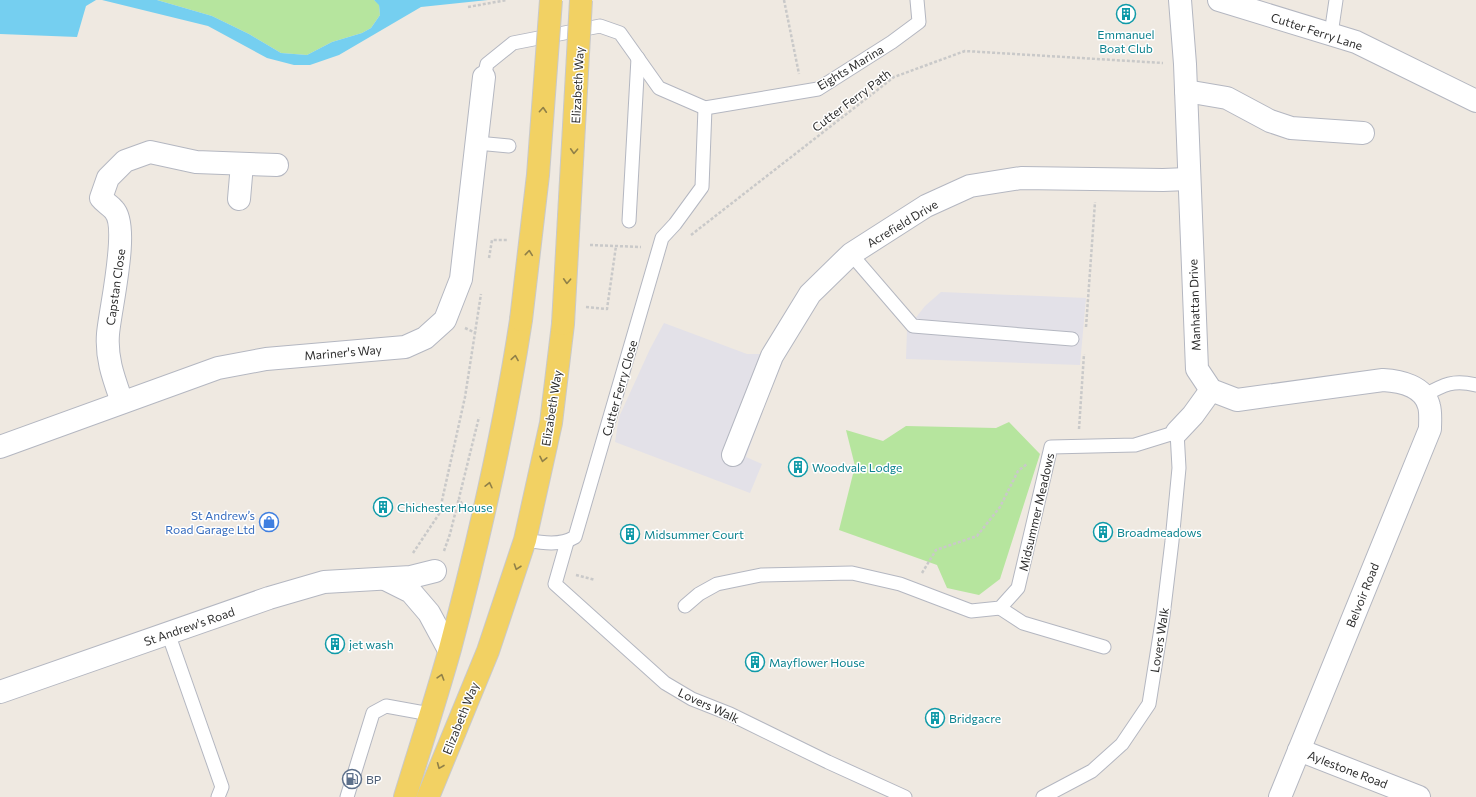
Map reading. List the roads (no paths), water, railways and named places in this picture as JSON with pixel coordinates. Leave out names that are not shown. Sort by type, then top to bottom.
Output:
[{"type":"main road","points":[[405,797],[449,650],[509,398],[521,320],[538,175],[551,0]]},
{"type":"main road","name":"Elizabeth Way","points":[[428,797],[488,651],[525,540],[551,423],[563,324],[581,0]]},
{"type":"street","name":"Manhattan Drive","points":[[1180,0],[1186,91],[1188,179],[1197,369],[1211,390]]},
{"type":"street","name":"Cutter Ferry Lane","points":[[1229,1],[1356,42],[1476,101]]},
{"type":"street","name":"Mariner's Way","points":[[0,447],[218,368],[266,359],[405,347],[425,338],[445,320],[461,279],[478,143],[484,77]]},
{"type":"street","points":[[1186,91],[1227,98],[1270,121],[1291,128],[1363,133]]},
{"type":"street","name":"Capstan Close","points":[[122,402],[109,363],[108,334],[121,247],[115,210],[106,204],[101,198],[108,178],[125,160],[150,152],[196,162],[277,165]]},
{"type":"street","points":[[239,199],[242,164]]},
{"type":"street","name":"Acrefield Drive","points":[[733,455],[772,356],[810,294],[851,254],[926,206],[970,186],[1021,178],[1188,179]]},
{"type":"street","points":[[1211,390],[1237,400],[1383,380],[1403,382],[1422,394]]},
{"type":"street","name":"Midsummer Meadows","points":[[1177,432],[1193,415],[1211,390]]},
{"type":"street","name":"Belvoir Road","points":[[1280,797],[1430,429],[1429,406],[1422,394]]},
{"type":"street","name":"St Andrew's Road","points":[[0,692],[269,598],[324,582],[411,577],[438,563]]},
{"type":"street","name":"St Andrew's Road","points":[[382,578],[411,592],[429,613],[449,650]]},
{"type":"street","name":"Aylestone Road","points":[[1299,750],[1419,797]]},
{"type":"lane","name":"Eights Marina","points":[[705,108],[818,89],[892,42],[919,22],[917,0]]},
{"type":"lane","points":[[1331,34],[1336,0]]},
{"type":"lane","points":[[484,77],[487,64],[513,42],[600,26],[620,33],[659,88],[705,108]]},
{"type":"lane","points":[[630,221],[638,58]]},
{"type":"lane","name":"Cutter Ferry Close","points":[[571,539],[660,242],[676,224],[702,187],[705,108]]},
{"type":"lane","points":[[478,143],[509,146]]},
{"type":"lane","points":[[851,254],[913,326],[1072,339]]},
{"type":"lane","points":[[1422,394],[1444,385],[1461,381],[1476,385]]},
{"type":"lane","name":"Lovers Walk","points":[[1043,797],[1092,770],[1122,744],[1149,704],[1163,616],[1172,541],[1179,468],[1177,432]]},
{"type":"lane","name":"Midsummer Meadows","points":[[1000,608],[1018,588],[1051,447],[1135,445],[1177,432]]},
{"type":"lane","points":[[525,540],[560,543],[571,539]]},
{"type":"lane","name":"Lovers Walk","points":[[571,539],[555,584],[665,683],[692,699],[730,714],[828,762],[905,797]]},
{"type":"lane","points":[[685,606],[699,594],[717,584],[762,575],[852,573],[900,584],[970,611],[1000,608],[1022,623],[1104,647]]},
{"type":"lane","points":[[168,633],[222,787],[218,797]]},
{"type":"lane","points":[[347,797],[374,713],[386,706],[430,714]]},
{"type":"water","points":[[0,0],[96,0],[86,6],[77,37],[0,34]]},
{"type":"water","points":[[102,0],[157,0],[212,16],[249,34],[281,53],[307,55],[332,42],[362,33],[371,28],[380,15],[379,5],[374,0],[488,0],[421,7],[339,55],[310,65],[294,65],[267,58],[208,26]]},
{"type":"place","name":"Emmanuel Boat Club","points":[[1126,14]]},
{"type":"place","name":"Woodvale Lodge","points":[[798,467]]},
{"type":"place","name":"Chichester House","points":[[383,507]]},
{"type":"place","name":"St Andrew’s Road Garage Ltd","points":[[269,522]]},
{"type":"place","name":"Broadmeadows","points":[[1103,532]]},
{"type":"place","name":"Midsummer Court","points":[[630,534]]},
{"type":"place","name":"jet wash","points":[[335,644]]},
{"type":"place","name":"Mayflower House","points":[[755,662]]},
{"type":"place","name":"Bridgacre","points":[[935,718]]},
{"type":"place","name":"BP","points":[[352,779]]}]
